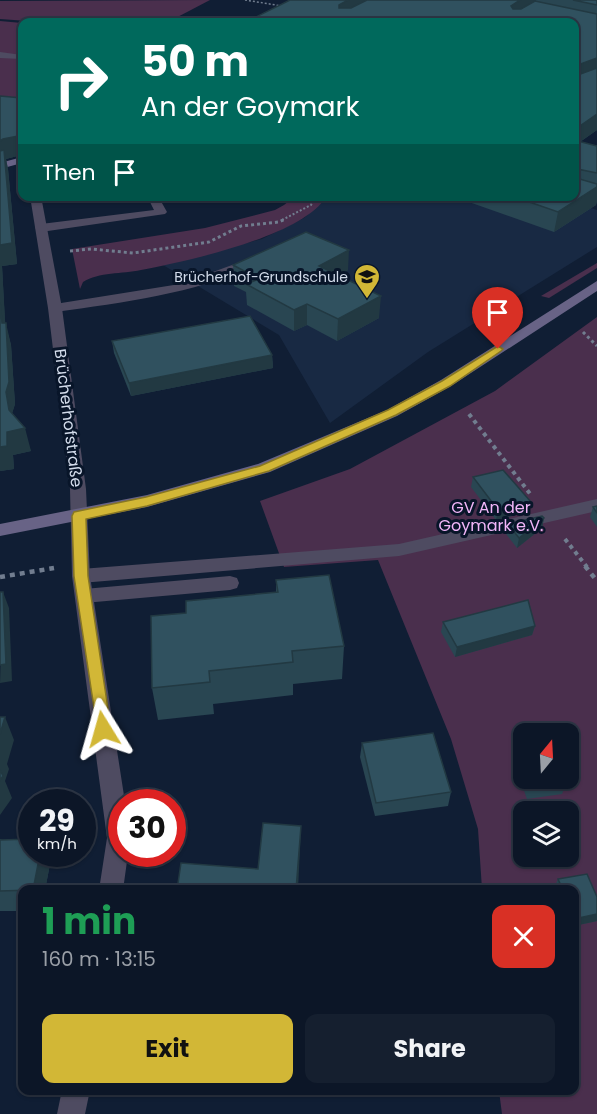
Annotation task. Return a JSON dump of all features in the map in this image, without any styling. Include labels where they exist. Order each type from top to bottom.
[{"type":"main road","points":[[0,166],[18,161]]},
{"type":"main road","points":[[0,530],[158,499],[264,468],[392,413],[446,383],[597,285]]},
{"type":"street","points":[[0,56],[18,57]]},
{"type":"street","name":"Brücherhofstraße","points":[[36,201],[55,308],[78,489],[83,586],[119,838],[112,885]]},
{"type":"street","points":[[41,228],[161,212],[155,201]]},
{"type":"street","points":[[55,308],[195,285],[228,275],[261,257]]},
{"type":"street","points":[[83,586],[399,550],[597,505]]},
{"type":"street","points":[[83,586],[230,583]]},
{"type":"street","points":[[72,1114],[75,1095]]},
{"type":"path","points":[[245,0],[289,8]]},
{"type":"path","points":[[45,254],[91,249],[133,253],[209,242],[241,226],[279,222],[311,205],[313,201]]},
{"type":"path","points":[[583,332],[597,346]]},
{"type":"path","points":[[0,577],[55,568]]},
{"type":"shaded area","name":"Brücherhof-Grundschule","points":[[322,201],[571,201],[597,210],[597,247],[428,352],[330,423],[279,335],[163,265],[262,239],[304,218]]},
{"type":"green space","points":[[210,0],[176,18],[18,18],[18,20],[0,19],[0,1]]},
{"type":"green space","points":[[0,21],[18,23],[18,105],[0,103]]},
{"type":"green space","points":[[289,201],[322,201],[313,211],[293,224],[269,235],[186,260],[141,270],[96,276],[83,282],[80,289],[72,249],[205,228],[275,210]]},
{"type":"green space","points":[[597,263],[597,268],[549,298],[541,296]]},
{"type":"green space","name":"GV An der Goymark e.V.","points":[[597,317],[597,1114],[502,1114],[500,1095],[579,1095],[579,885],[482,885],[478,829],[451,739],[378,560],[284,567],[260,501],[350,469],[495,391]]},
{"type":"building","points":[[290,0],[348,0],[339,5],[339,8],[351,8],[367,0],[520,0],[511,6],[513,9],[521,9],[535,1],[597,14],[597,58],[579,65],[579,18],[254,18]]},
{"type":"building","points":[[573,0],[597,0],[597,5]]},
{"type":"building","points":[[597,68],[597,114],[579,127],[579,75]]},
{"type":"building","points":[[0,96],[18,98],[18,136],[0,141]]},
{"type":"building","points":[[579,141],[597,146],[597,173],[579,169]]},
{"type":"building","points":[[4,150],[12,243],[0,245],[0,151]]},
{"type":"building","points":[[579,179],[597,184],[597,187],[579,199]]},
{"type":"building","points":[[526,201],[575,201],[558,212]]},
{"type":"building","points":[[306,232],[349,250],[319,266],[381,296],[338,319],[307,304],[294,310],[246,284],[259,279],[233,265]]},
{"type":"building","points":[[0,302],[2,323],[6,323],[9,382],[6,392],[9,410],[25,428],[7,432],[7,446],[0,447]]},
{"type":"building","points":[[250,316],[272,355],[129,383],[112,341]]},
{"type":"building","points":[[503,470],[531,502],[498,510],[473,477]]},
{"type":"building","points":[[542,516],[544,518],[519,538],[508,524]]},
{"type":"building","points":[[329,575],[344,646],[292,651],[293,662],[209,671],[210,682],[152,688],[151,616],[186,613],[186,601],[278,592],[276,580]]},
{"type":"building","points":[[0,592],[3,592],[6,664],[0,665]]},
{"type":"building","points":[[528,600],[535,626],[457,647],[443,622]]},
{"type":"building","points":[[0,717],[5,717],[0,734]]},
{"type":"building","points":[[433,733],[451,792],[376,803],[362,743]]},
{"type":"building","points":[[263,823],[301,826],[296,885],[178,885],[180,867],[186,867],[186,863],[258,869]]},
{"type":"building","points":[[18,839],[18,867],[37,867],[34,885],[18,885],[18,890],[0,891],[0,840]]},
{"type":"building","points":[[587,874],[597,897],[597,914],[579,918],[579,885],[561,885],[558,879]]},
{"type":"place","name":"Brücherhof-Grundschule","points":[[367,300]]},
{"type":"route","points":[[103,729],[81,576],[79,516],[168,496],[264,468],[392,413],[446,383],[498,349]]}]
